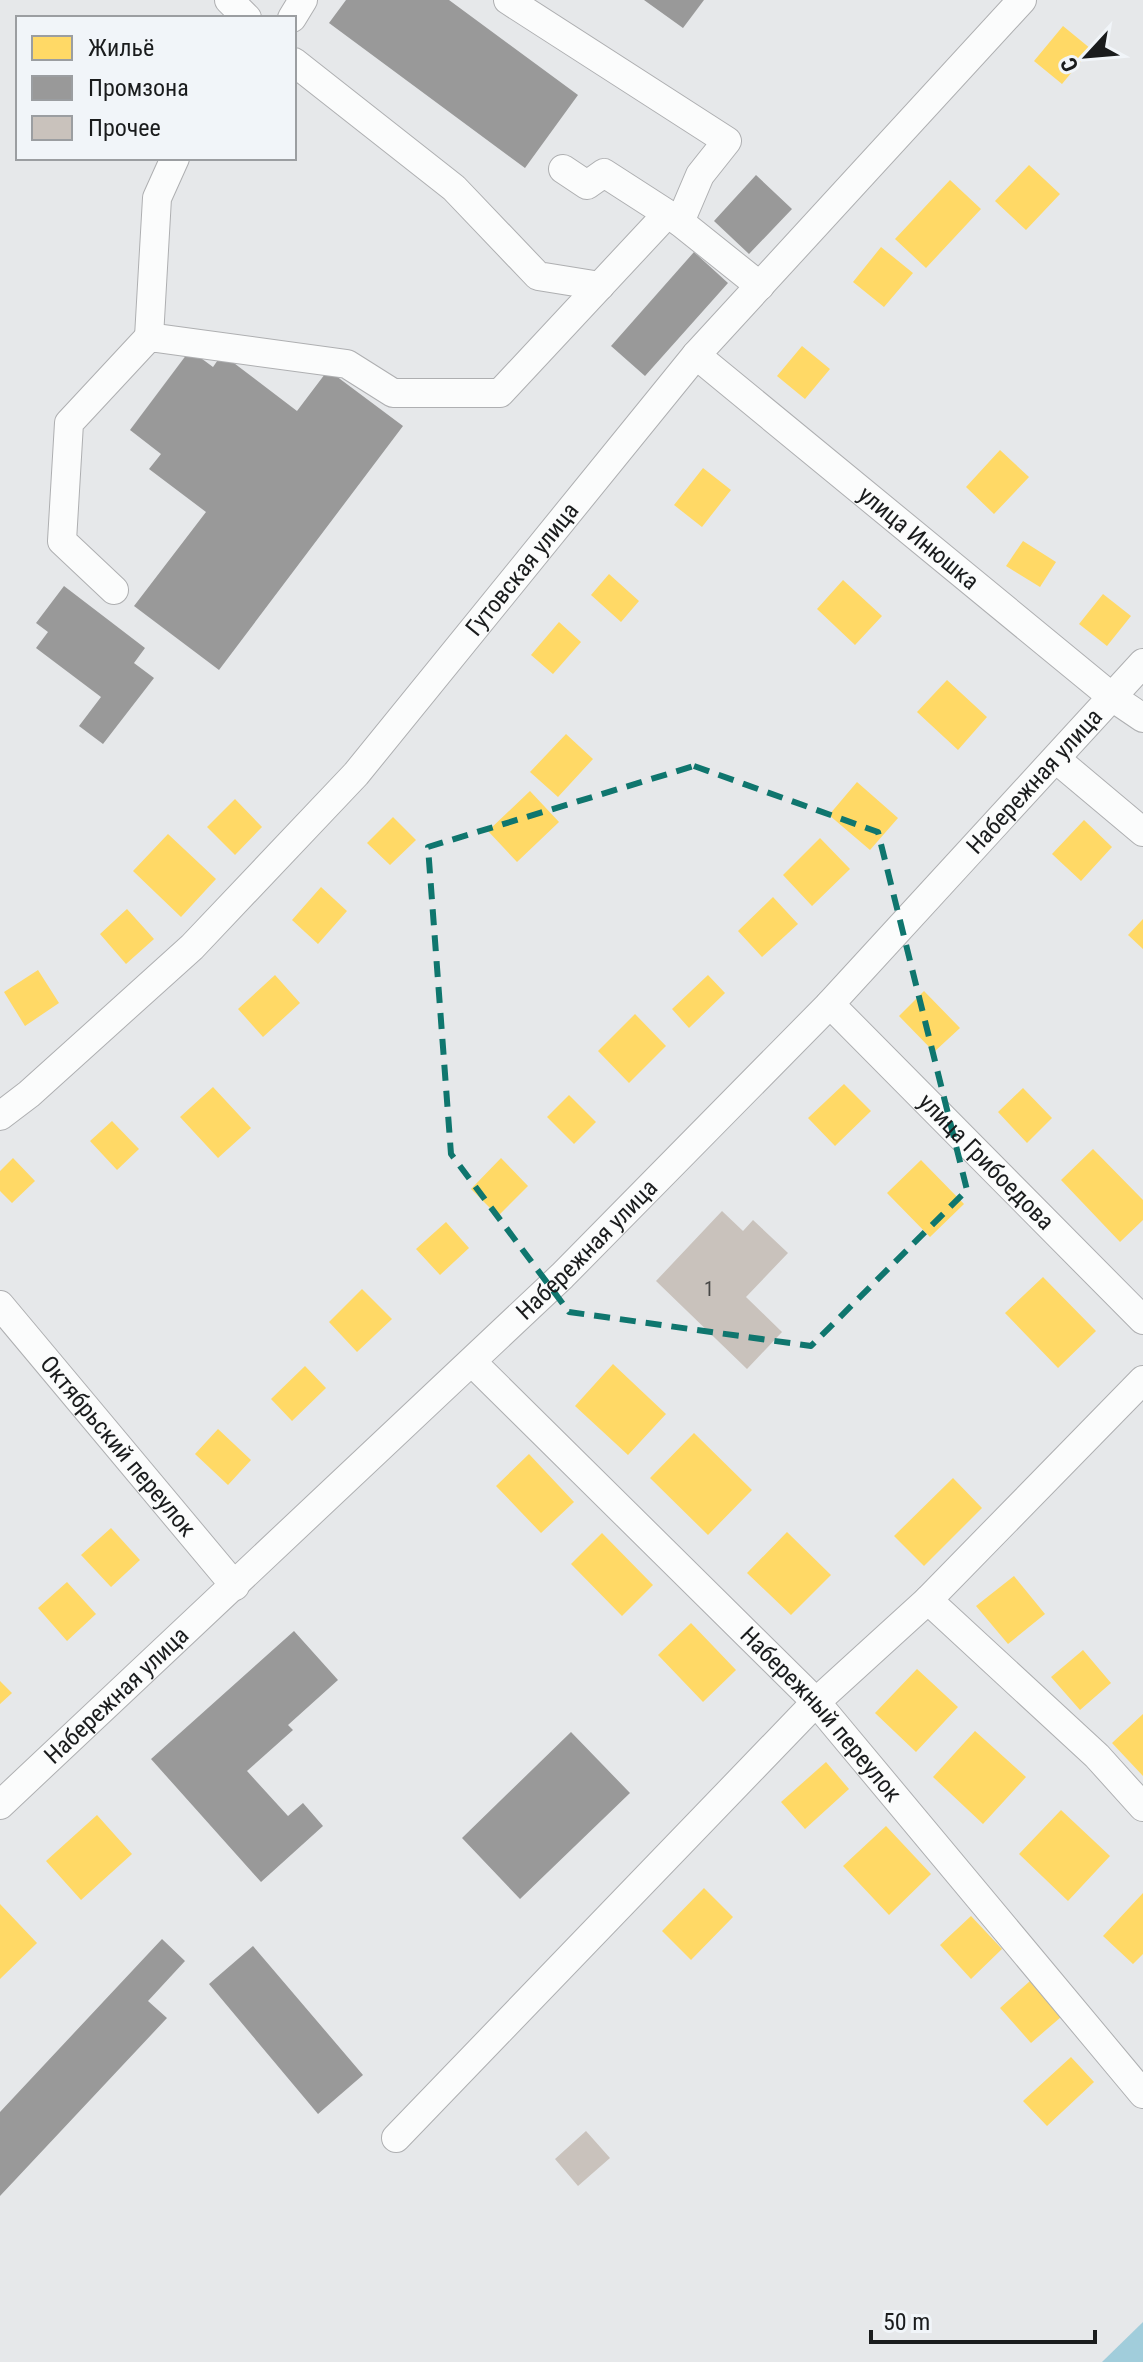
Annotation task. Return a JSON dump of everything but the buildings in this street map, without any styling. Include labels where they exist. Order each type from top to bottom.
[{"type":"street","points":[[229,0],[245,16]]},
{"type":"street","points":[[149,337],[347,364],[393,393],[500,393],[600,286],[674,218],[700,175],[727,141],[508,0]]},
{"type":"street","name":"Гутовская улица","points":[[0,1116],[29,1094],[192,947],[356,774],[696,355],[1022,0]]},
{"type":"street","points":[[296,64],[454,188],[538,276],[600,286]]},
{"type":"street","points":[[114,590],[62,541],[69,423],[149,337],[157,198],[174,160]]},
{"type":"street","points":[[563,169],[587,185],[604,173],[674,218],[760,286]]},
{"type":"street","name":"улица Инюшка","points":[[696,355],[1112,697],[1143,718]]},
{"type":"street","name":"Набережная улица","points":[[0,1805],[562,1276],[830,1004],[1143,663]]},
{"type":"street","points":[[1056,759],[1143,832]]},
{"type":"street","name":"улица Грибоедова","points":[[830,1004],[1143,1320]]},
{"type":"street","name":"Октябрьский переулок","points":[[0,1305],[235,1586]]},
{"type":"street","name":"Набережный переулок","points":[[472,1362],[816,1702],[1143,2094]]},
{"type":"street","points":[[396,2138],[816,1702],[928,1600],[1143,1380]]},
{"type":"street","points":[[928,1600],[1097,1756],[1143,1807]]},
{"type":"highlighted area","points":[[694,766],[878,832],[967,1190],[811,1346],[569,1312],[451,1154],[428,847]]},
{"type":"water","points":[[1143,2322],[1143,2362],[1102,2362]]}]
